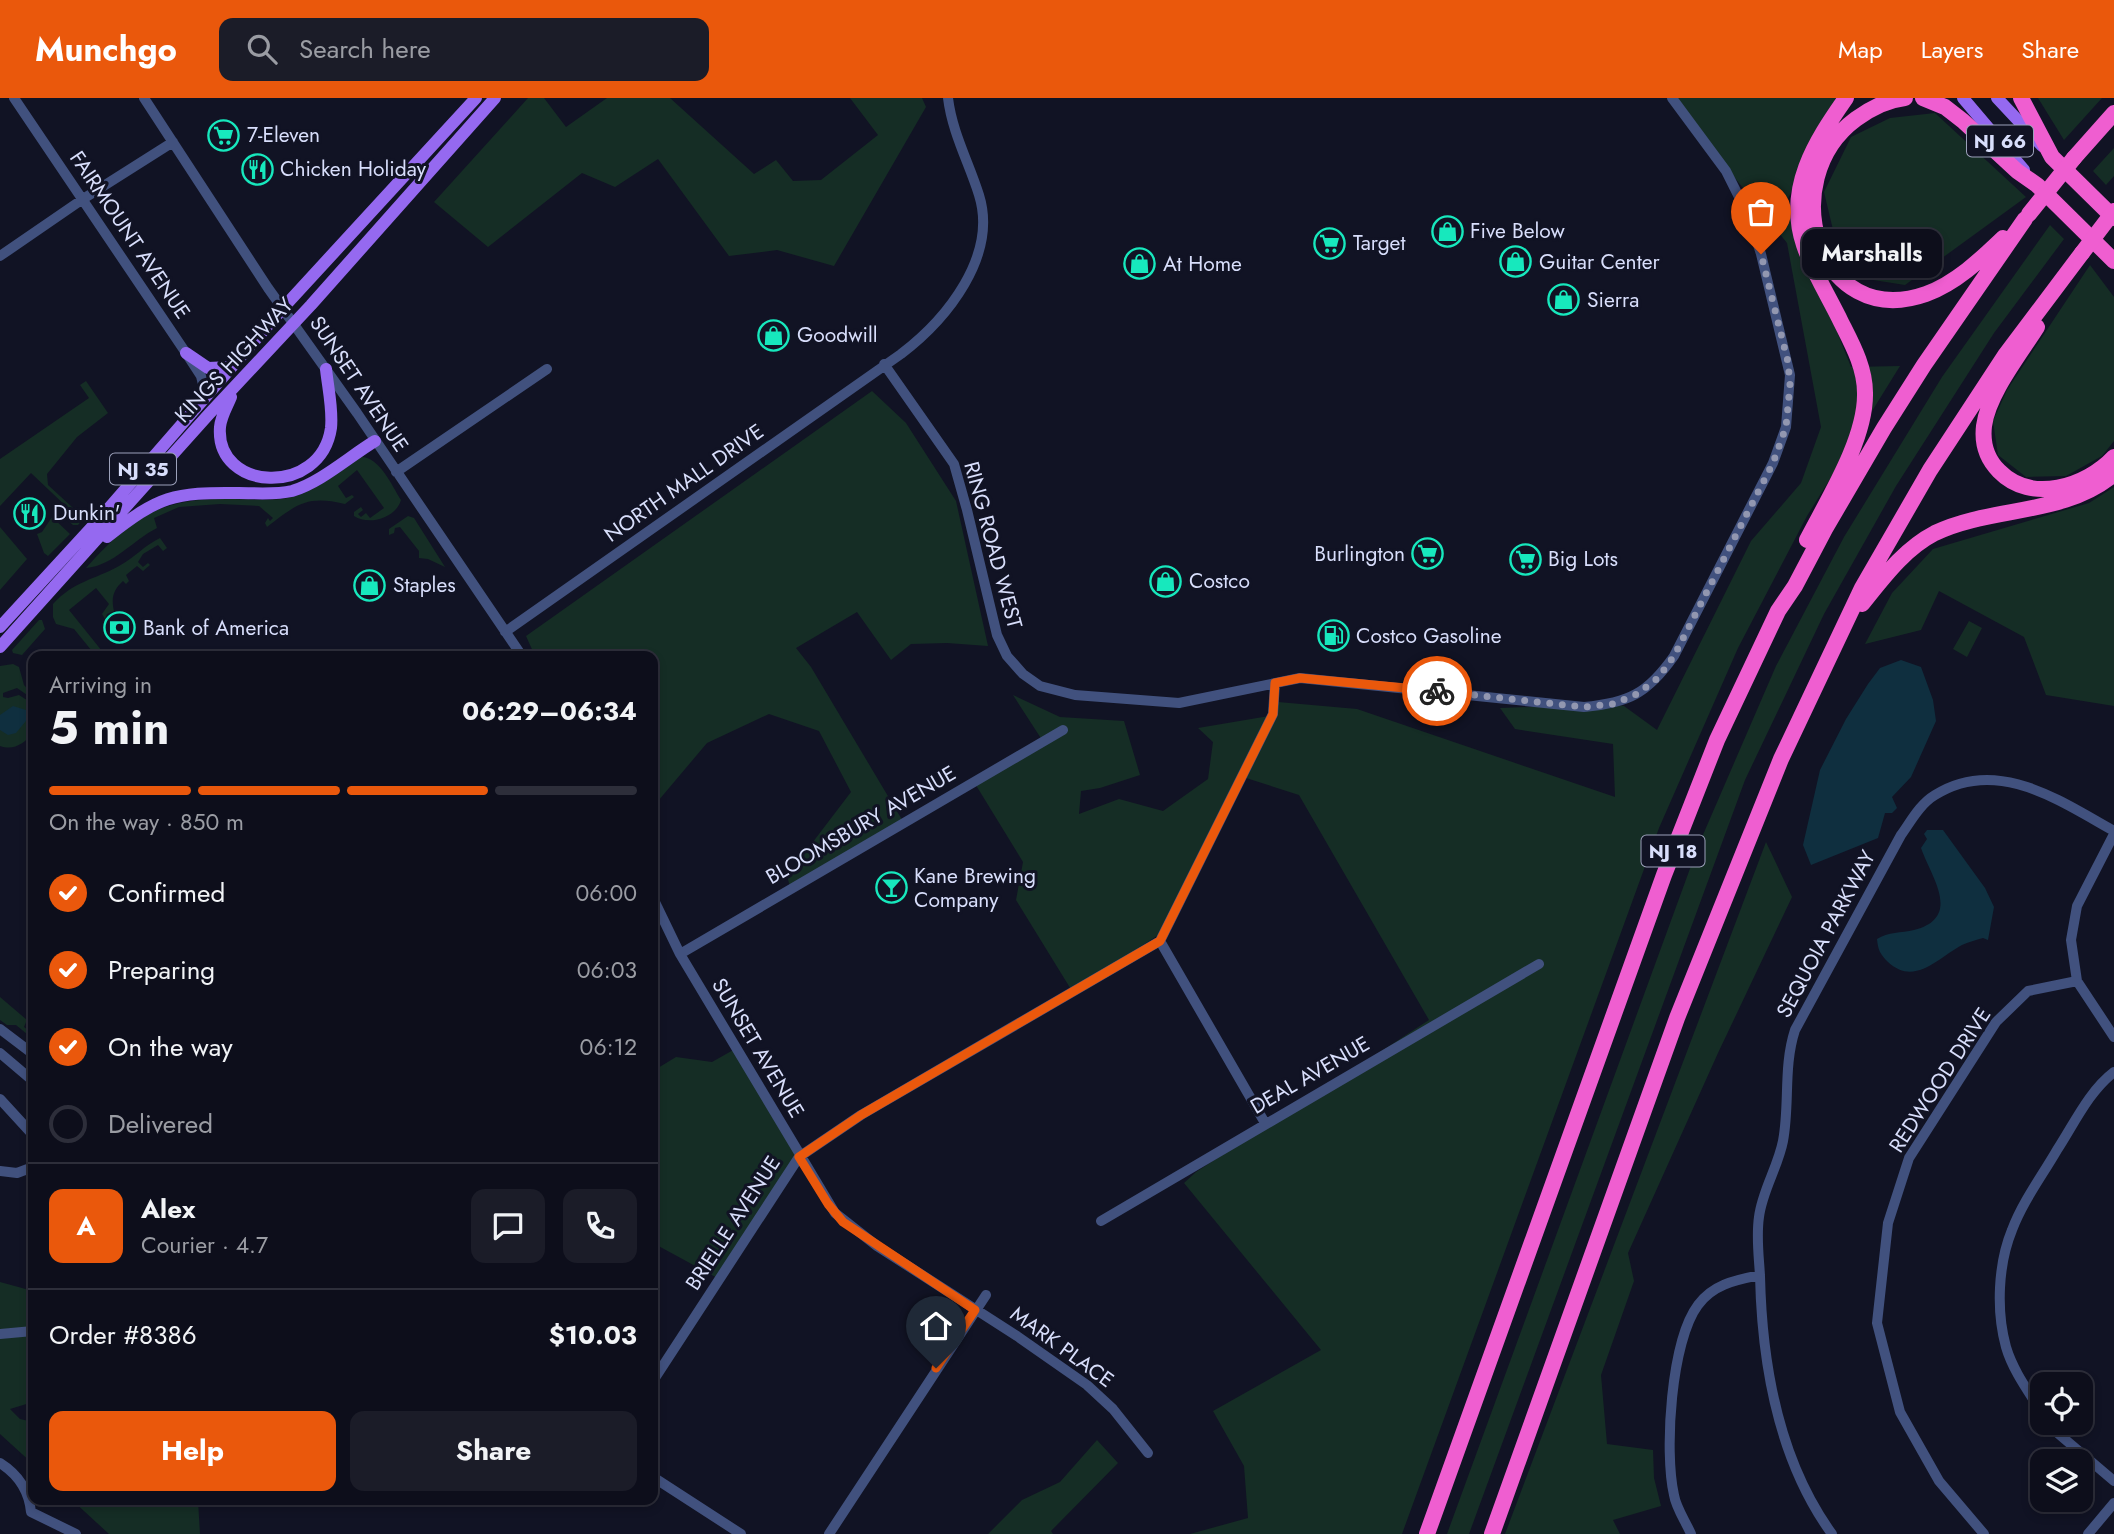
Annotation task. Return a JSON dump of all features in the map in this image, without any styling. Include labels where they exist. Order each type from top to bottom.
[{"type":"highway","points":[[1778,611],[1787,583],[1853,446],[1863,415],[1865,389],[1861,366],[1804,245],[1799,223],[1799,192],[1805,166],[1816,142],[1846,98]]},
{"type":"highway","points":[[1905,98],[1883,103],[1851,123],[1832,143],[1817,173],[1812,202],[1814,230],[1823,255],[1836,272],[1857,290],[1875,297],[1910,298],[1925,294],[1978,262],[2027,217]]},
{"type":"highway","points":[[1923,98],[1945,107],[2017,171],[2037,185]]},
{"type":"highway","points":[[2021,98],[2052,157]]},
{"type":"highway","points":[[2085,144],[2093,127],[2114,98]]},
{"type":"highway","name":"NJ 18","points":[[1427,1534],[1664,875],[1717,740],[1778,611],[1795,586],[1884,428],[1924,365],[2027,217],[2085,144],[2114,113]]},
{"type":"highway","name":"NJ 66","points":[[2052,157],[2114,218]]},
{"type":"highway","name":"NJ 66","points":[[2037,185],[2114,261]]},
{"type":"highway","name":"NJ 18","points":[[1492,1534],[1677,1018],[1781,759],[1862,588],[1930,470],[2006,354],[2114,211]]},
{"type":"highway","points":[[2101,250],[2114,271]]},
{"type":"highway","points":[[2078,259],[1992,400],[1984,424],[1984,444],[1992,463],[2005,477],[2033,489],[2051,489],[2071,484],[2100,469],[2114,457]]},
{"type":"highway","points":[[1845,625],[1897,562],[1934,534],[1954,526],[2078,496],[2114,474]]},
{"type":"main road","name":"KINGS HIGHWAY","points":[[0,627],[102,516],[283,308],[476,98]]},
{"type":"main road","name":"KINGS HIGHWAY","points":[[0,648],[495,98]]},
{"type":"main road","name":"NJ 66","points":[[1963,98],[2037,185]]},
{"type":"main road","name":"NJ 66","points":[[1997,98],[2052,157]]},
{"type":"main road","points":[[186,353],[208,368],[231,367]]},
{"type":"main road","points":[[234,389],[220,427],[226,453],[237,466],[252,475],[271,479],[285,478],[298,474],[311,465],[327,442],[331,415],[326,369]]},
{"type":"main road","points":[[87,552],[143,510],[173,496],[203,492],[289,492],[308,485],[375,441]]},
{"type":"street","name":"FAIRMOUNT AVENUE","points":[[14,98],[201,376],[206,397]]},
{"type":"street","name":"SUNSET AVENUE","points":[[144,98],[229,230],[518,651]]},
{"type":"street","name":"NORTH MALL DRIVE","points":[[505,632],[922,338],[943,317],[968,277],[982,236],[982,208],[951,116],[948,98]]},
{"type":"street","name":"RING ROAD WEST","points":[[884,364],[954,464],[997,635],[1007,656],[1023,674],[1040,686],[1057,692],[1180,703],[1300,678],[1584,707],[1613,704],[1637,694],[1658,678],[1674,656],[1773,463],[1786,427],[1790,374],[1764,265],[1749,218],[1726,171],[1672,98]]},
{"type":"street","points":[[0,256],[173,142]]},
{"type":"street","points":[[396,472],[547,369]]},
{"type":"street","points":[[1265,1123],[1160,941],[1273,714],[1275,683]]},
{"type":"street","name":"BLOOMSBURY AVENUE","points":[[680,954],[1063,730]]},
{"type":"street","name":"SEQUOIA PARKWAY","points":[[1832,1534],[1805,1488],[1774,1399],[1765,1349],[1759,1275],[1759,1214],[1783,1144],[1787,1061],[1792,1037],[1901,835],[1918,811],[1934,795],[1975,780],[1996,779],[2021,783],[2040,790],[2114,833]]},
{"type":"street","points":[[2114,833],[2077,906],[2071,940],[2077,981],[2114,1037]]},
{"type":"street","name":"SUNSET AVENUE","points":[[658,908],[680,954],[828,1204],[843,1222],[975,1310]]},
{"type":"street","name":"BRIELLE AVENUE","points":[[658,1373],[799,1157],[861,1115],[1160,941]]},
{"type":"street","name":"DEAL AVENUE","points":[[1101,1221],[1539,964]]},
{"type":"street","name":"REDWOOD DRIVE","points":[[1984,1534],[1939,1481],[1900,1412],[1877,1323],[1888,1223],[1909,1158],[1996,1022],[2028,991],[2077,981]]},
{"type":"street","points":[[0,1029],[28,1050]]},
{"type":"street","points":[[0,1053],[28,1076]]},
{"type":"street","points":[[2030,1394],[2015,1370],[2006,1346],[2000,1307],[2004,1262],[2011,1231],[2022,1208],[2092,1094],[2114,1072]]},
{"type":"street","points":[[0,1099],[28,1130]]},
{"type":"street","points":[[0,1171],[17,1173],[28,1169]]},
{"type":"street","points":[[1691,1534],[1674,1496],[1671,1460],[1670,1432],[1679,1346],[1688,1321],[1699,1303],[1713,1290],[1726,1282],[1759,1275]]},
{"type":"street","points":[[829,1534],[986,1295]]},
{"type":"street","name":"MARK PLACE","points":[[975,1310],[1087,1385],[1113,1409],[1148,1453]]},
{"type":"street","points":[[0,1334],[28,1331]]},
{"type":"street","points":[[2060,1435],[2114,1480]]},
{"type":"street","points":[[0,1463],[13,1473],[28,1493]]},
{"type":"street","points":[[658,1479],[741,1534]]},
{"type":"street","points":[[2088,1534],[2114,1503]]},
{"type":"street","points":[[31,1505],[31,1512],[76,1534]]},
{"type":"green space","points":[[528,98],[544,98],[566,127],[607,98],[670,98],[754,174],[776,160],[793,181],[821,180],[878,135],[850,98],[922,98],[926,107],[834,266],[777,250],[729,256],[658,159],[615,187],[582,173],[488,247],[434,202]]},
{"type":"green space","points":[[1671,98],[1836,98],[1786,203],[1851,367],[1900,366],[1807,516],[1738,648],[1659,828],[1402,1534],[1190,1534],[1248,1518],[1244,1466],[1213,1411],[1321,1350],[1184,1183],[1196,1172],[1429,1020],[1299,795],[1243,777],[1163,932],[1072,991],[1016,900],[1023,862],[974,782],[1044,743],[1013,695],[1060,717],[1124,721],[1140,775],[1081,791],[1079,814],[1119,799],[1163,811],[1208,779],[1213,742],[1198,728],[1269,716],[1278,702],[1357,709],[1615,797],[1613,744],[1515,729],[1500,708],[1613,704],[1624,706],[1657,730],[1751,541],[1801,483],[1821,427],[1787,243]]},
{"type":"green space","points":[[2038,98],[2102,98],[2064,140]]},
{"type":"green space","points":[[1935,113],[2026,197],[1905,285],[1867,279],[1839,255],[1824,192],[1851,137],[1890,118]]},
{"type":"green space","points":[[2114,148],[2114,176],[2106,185],[2093,171]]},
{"type":"green space","points":[[2050,225],[2064,239],[1994,333],[1896,486],[1824,614],[1745,780],[1469,1534],[1447,1534],[1699,844],[1776,666],[1844,537],[1942,377]]},
{"type":"green space","points":[[2090,265],[2114,297],[2114,441],[2102,456],[2066,476],[2026,477],[1998,455],[1993,421],[2007,390]]},
{"type":"green space","points":[[86,381],[108,413],[77,437],[47,474],[48,485],[84,518],[78,525],[73,525],[65,518],[69,509],[31,473],[0,506],[0,459],[89,398],[80,385]]},
{"type":"green space","points":[[872,391],[906,423],[956,501],[988,646],[911,644],[891,660],[857,612],[796,648],[811,667],[904,823],[791,890],[787,876],[851,792],[819,731],[769,714],[707,743],[658,801],[658,651],[533,651],[526,636]]},
{"type":"green space","points":[[361,457],[368,458],[380,467],[401,500],[394,512],[381,519],[367,520],[354,516],[354,512],[361,507],[363,510],[358,514],[361,517],[366,513],[370,518],[384,508],[357,470],[338,486],[346,498],[352,495],[354,497],[345,504],[332,501],[303,503],[267,527],[265,523],[268,518],[270,521],[273,518],[259,506],[220,504],[179,507],[154,518],[157,528],[114,558],[86,568],[117,536],[148,514],[165,507],[204,500],[268,500],[292,497],[311,490]]},
{"type":"green space","points":[[2114,487],[2114,706],[2046,695],[2024,637],[1939,591],[1921,630],[1865,644],[1892,593],[1933,549],[2089,503]]},
{"type":"green space","points":[[408,516],[414,518],[445,567],[419,558],[419,551],[400,527],[395,528],[394,533],[389,535],[389,529]]},
{"type":"green space","points":[[52,517],[70,534],[48,556],[44,553],[37,534],[42,532]]},
{"type":"green space","points":[[0,527],[27,559],[0,590]]},
{"type":"green space","points":[[160,538],[167,548],[163,551],[158,545],[143,554],[138,562],[143,567],[148,563],[150,565],[143,571],[137,566],[126,575],[129,581],[126,584],[123,581],[115,591],[114,611],[107,614],[105,619],[102,614],[109,604],[96,588],[69,610],[102,651],[92,651],[74,629],[56,624],[53,604],[61,596],[119,566]]},
{"type":"green space","points":[[39,620],[42,620],[45,629],[22,655],[13,653],[12,650]]},
{"type":"green space","points":[[1969,621],[1982,628],[1967,657],[1953,649]]},
{"type":"green space","points":[[13,664],[19,667],[28,689],[28,696],[17,688],[3,693],[3,697],[19,695],[28,701],[28,738],[10,748],[0,746],[0,666]]},
{"type":"green space","points":[[1766,842],[1792,897],[1628,1253],[1634,1281],[1601,1375],[1607,1444],[1653,1450],[1654,1478],[1661,1506],[1613,1520],[1620,1534],[1505,1534]]},
{"type":"green space","points":[[0,997],[27,1020],[24,1027],[28,1030],[28,1035],[16,1025],[7,1025],[0,1020]]},
{"type":"green space","points":[[735,1049],[797,1153],[721,1280],[658,1246],[658,1068],[676,1057],[712,1062]]},
{"type":"green space","points":[[0,1282],[28,1290],[28,1404],[10,1409],[20,1419],[28,1421],[28,1459],[0,1434]]},
{"type":"green space","points":[[1097,1440],[1118,1463],[1051,1531],[1053,1534],[988,1534],[1022,1500],[1060,1482]]},
{"type":"green space","points":[[77,1505],[198,1505],[200,1534],[109,1534]]},
{"type":"water","points":[[1901,660],[1921,667],[1933,700],[1936,721],[1911,777],[1892,797],[1897,808],[1892,813],[1885,813],[1878,838],[1811,865],[1803,845],[1820,770],[1846,719],[1868,684],[1880,668]]},
{"type":"water","points":[[13,706],[26,710],[28,718],[16,733],[8,735],[0,730],[0,715]]},
{"type":"water","points":[[1927,830],[1943,830],[1985,888],[1994,907],[1988,940],[1983,938],[1967,943],[1926,967],[1908,972],[1898,969],[1885,959],[1877,939],[1914,930],[1929,924],[1937,916],[1940,895],[1921,848],[1927,839],[1924,834]]},
{"type":"way so far","points":[[1437,691],[1584,707],[1613,704],[1637,694],[1658,678],[1674,656],[1773,463],[1786,427],[1790,374],[1761,254]]},
{"type":"place","name":"7-Eleven","points":[[224,135]]},
{"type":"place","name":"Chicken Holiday","points":[[257,169]]},
{"type":"place","name":"Five Below","points":[[1447,231]]},
{"type":"place","name":"Target","points":[[1330,243]]},
{"type":"place","name":"Marshalls","points":[[1761,254]]},
{"type":"place","name":"Guitar Center","points":[[1516,262]]},
{"type":"place","name":"At Home","points":[[1140,264]]},
{"type":"place","name":"Sierra","points":[[1564,300]]},
{"type":"place","name":"Goodwill","points":[[774,335]]},
{"type":"place","name":"Dunkin'","points":[[30,513]]},
{"type":"place","name":"Burlington","points":[[1428,554]]},
{"type":"place","name":"Big Lots","points":[[1525,559]]},
{"type":"place","name":"Costco","points":[[1166,581]]},
{"type":"place","name":"Staples","points":[[370,585]]},
{"type":"place","name":"Bank of America","points":[[120,628]]},
{"type":"place","name":"Costco Gasoline","points":[[1333,636]]},
{"type":"place","name":"Kane Brewing Company","points":[[891,888]]},
{"type":"route","points":[[936,1368],[975,1310],[843,1222],[828,1204],[799,1157],[861,1115],[1160,941],[1273,714],[1275,683],[1300,678],[1437,691]]}]
